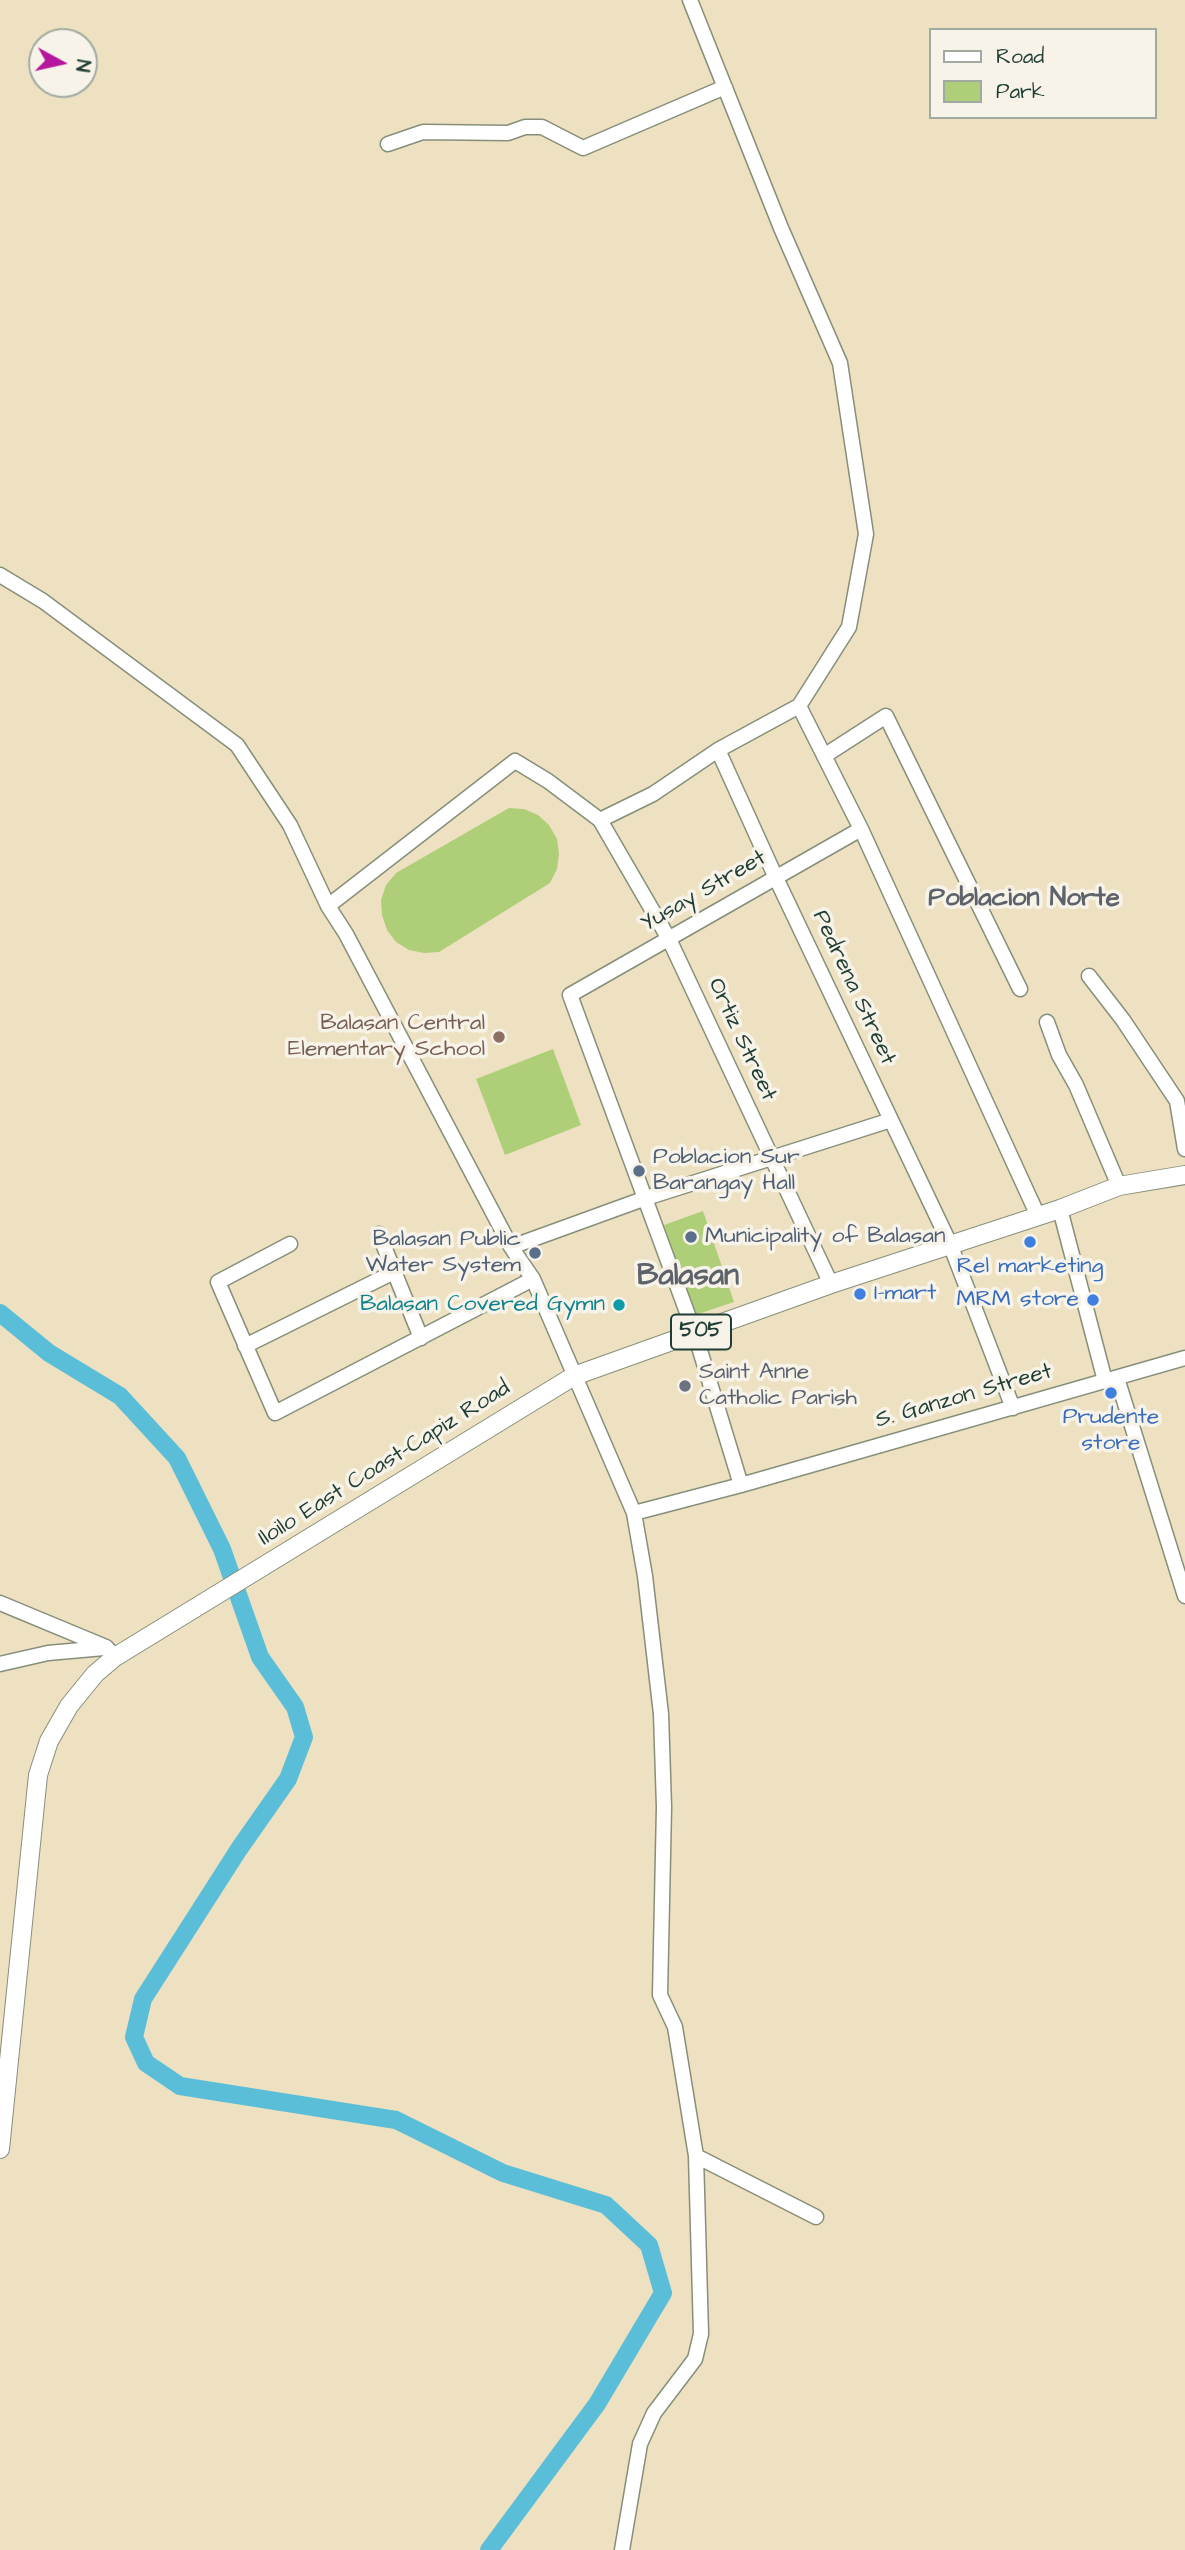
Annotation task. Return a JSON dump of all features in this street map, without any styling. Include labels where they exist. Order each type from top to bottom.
[{"type":"main road","name":"Iloilo East Coast-Capiz Road","points":[[0,2150],[38,1775],[49,1741],[69,1706],[110,1652],[255,1572],[574,1376],[831,1284],[1060,1209],[1119,1186],[1185,1175]]},
{"type":"street","points":[[328,906],[515,761],[548,781],[600,820],[653,793],[718,750],[799,706],[849,627],[866,534],[840,363],[781,228],[690,0]]},
{"type":"street","points":[[388,144],[423,132],[508,133],[525,127],[542,127],[583,148],[725,87]]},
{"type":"street","points":[[0,575],[43,601],[237,745],[290,825],[328,906],[346,934],[510,1247],[533,1279],[634,1513],[645,1576],[661,1714],[664,1807],[660,1995],[675,2027],[696,2156],[701,2334],[695,2359],[654,2413],[640,2444],[622,2550]]},
{"type":"street","points":[[799,706],[861,829],[1038,1216]]},
{"type":"street","points":[[824,757],[887,716],[1020,989]]},
{"type":"street","name":"Pedrena Street","points":[[718,750],[950,1244],[1013,1408]]},
{"type":"street","name":"Ortiz Street","points":[[600,820],[669,939],[831,1284]]},
{"type":"street","name":"Yusay Street","points":[[646,1198],[570,995],[861,829]]},
{"type":"street","points":[[1089,976],[1123,1020],[1177,1101],[1185,1149]]},
{"type":"street","points":[[1047,1022],[1059,1055],[1076,1085],[1119,1186]]},
{"type":"street","points":[[510,1247],[646,1198],[891,1120]]},
{"type":"street","points":[[646,1198],[695,1334],[741,1485]]},
{"type":"street","points":[[1060,1209],[1111,1379],[1185,1596]]},
{"type":"street","points":[[379,1234],[421,1338]]},
{"type":"street","points":[[290,1244],[218,1282],[275,1413],[533,1279]]},
{"type":"street","points":[[245,1346],[394,1272]]},
{"type":"street","name":"S. Ganzon Street","points":[[634,1513],[1185,1359]]},
{"type":"street","points":[[0,1602],[110,1652]]},
{"type":"street","points":[[0,1664],[48,1653],[110,1652]]},
{"type":"street","points":[[696,2156],[816,2217]]},
{"type":"green space","points":[[509,808],[524,809],[538,815],[549,825],[557,839],[557,869],[550,883],[439,952],[409,950],[396,942],[387,930],[381,900],[386,885],[396,873]]},
{"type":"green space","points":[[553,1049],[581,1125],[505,1155],[476,1079]]},
{"type":"green space","points":[[703,1211],[734,1302],[695,1315],[664,1225]]},
{"type":"waterway","points":[[0,1313],[49,1353],[120,1396],[177,1458],[222,1549],[260,1657],[295,1707],[304,1737],[288,1779],[239,1849],[143,1999],[134,2037],[146,2063],[180,2086],[396,2120],[503,2173],[606,2205],[649,2245],[663,2293],[597,2404],[489,2550]]},
{"type":"place","name":"Balasan Central Elementary School","points":[[499,1037]]},
{"type":"place","name":"Poblacion Sur Barangay Hall","points":[[639,1171]]},
{"type":"place","name":"Municipality of Balasan","points":[[691,1237]]},
{"type":"place","name":"Rel marketing","points":[[1030,1242]]},
{"type":"place","name":"Balasan Public Water System","points":[[535,1253]]},
{"type":"place","name":"I-mart","points":[[860,1294]]},
{"type":"place","name":"MRM store","points":[[1093,1300]]},
{"type":"place","name":"Balasan Covered Gymn","points":[[619,1305]]},
{"type":"place","name":"Saint Anne Catholic Parish","points":[[685,1386]]},
{"type":"place","name":"Prudente store","points":[[1111,1393]]},
{"type":"district","name":"Poblacion Norte","points":[[1024,900]]},
{"type":"district","name":"Balasan","points":[[688,1278]]}]
